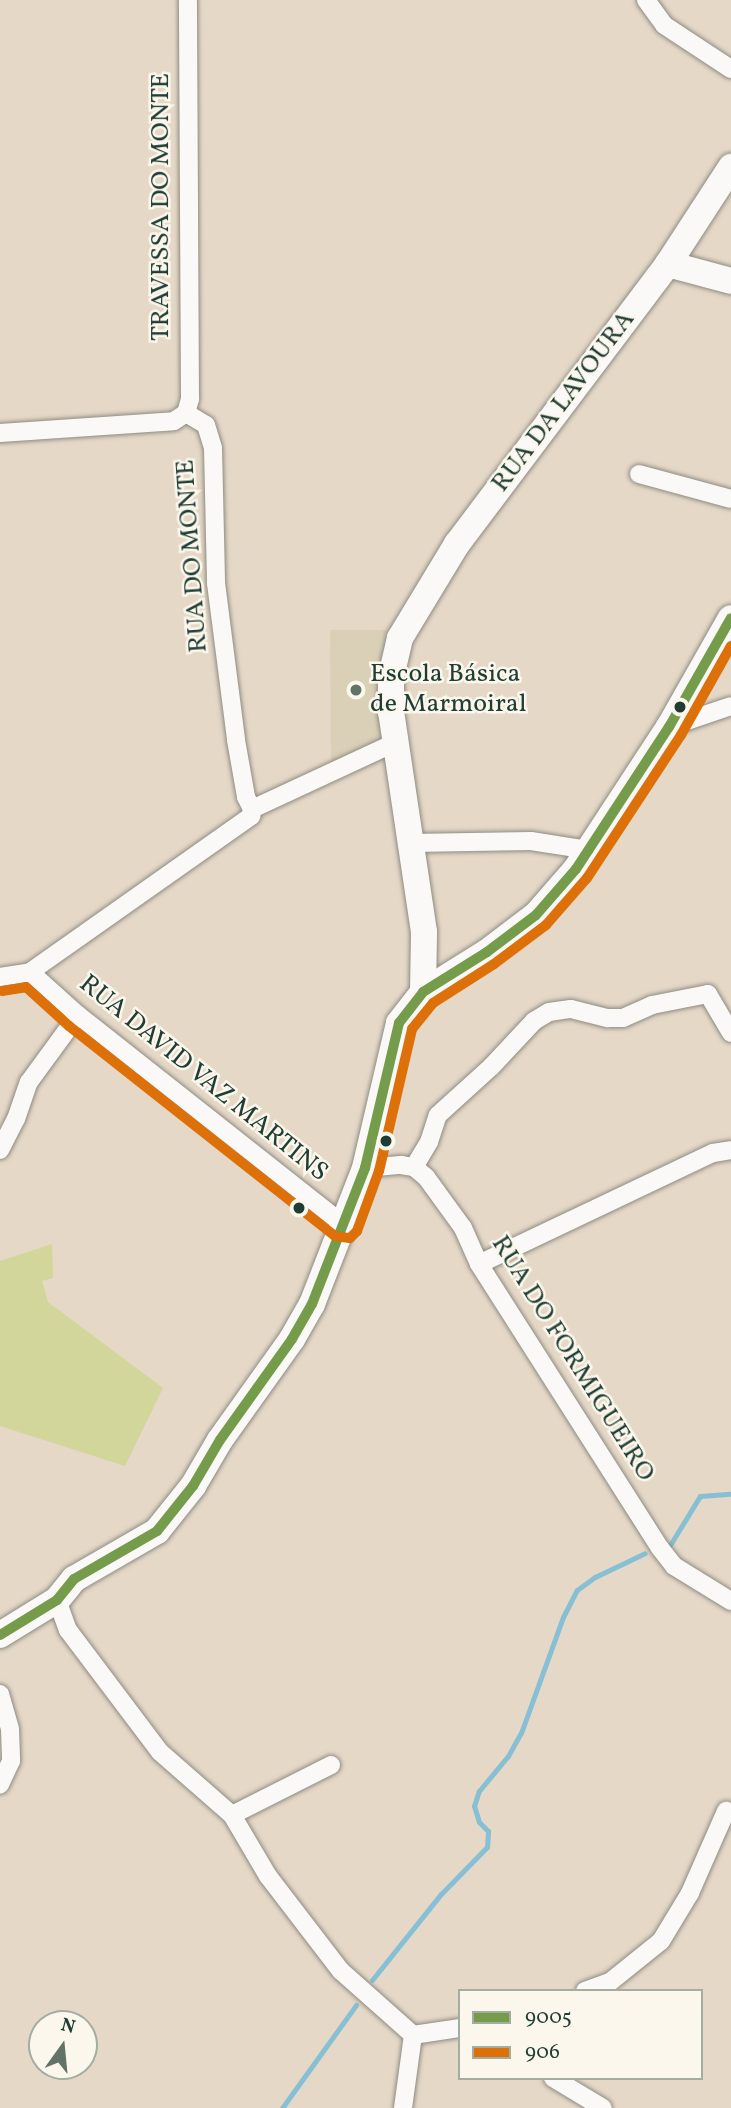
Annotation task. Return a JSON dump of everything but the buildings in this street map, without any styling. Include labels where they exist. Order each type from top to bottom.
[{"type":"street","name":"TRAVESSA DO MONTE","points":[[186,414],[190,399],[188,0]]},
{"type":"street","points":[[646,0],[664,25],[731,69]]},
{"type":"street","name":"RUA DA LAVOURA","points":[[423,992],[424,932],[394,743],[391,677],[400,638],[457,544],[668,264],[731,167]]},
{"type":"street","points":[[668,264],[731,281]]},
{"type":"street","name":"RUA DO MONTE","points":[[0,433],[174,421],[186,414],[206,425],[213,447],[216,583],[239,761],[246,797],[252,809]]},
{"type":"street","points":[[639,474],[731,499]]},
{"type":"street","points":[[0,1635],[57,1600],[74,1579],[158,1531],[193,1486],[256,1388],[292,1339],[312,1304],[365,1168],[399,1023],[423,992],[487,952],[536,915],[589,850],[669,727],[731,618]]},
{"type":"street","points":[[669,727],[731,706]]},
{"type":"street","points":[[0,977],[30,972],[251,816],[252,809],[394,743]]},
{"type":"street","points":[[411,843],[531,841],[589,850]]},
{"type":"street","name":"RUA DAVID VAZ MARTINS","points":[[30,972],[78,1015],[344,1226]]},
{"type":"street","points":[[365,1168],[414,1167],[429,1142],[438,1115],[491,1067],[534,1021],[549,1012],[571,1009],[608,1018],[623,1018],[652,1005],[708,995],[731,1033]]},
{"type":"street","points":[[0,1150],[16,1119],[29,1082],[78,1015]]},
{"type":"street","points":[[479,1264],[713,1153],[731,1150]]},
{"type":"street","name":"RUA DO FORMIGUEIRO","points":[[414,1167],[426,1177],[463,1228],[479,1264],[660,1548],[674,1566],[731,1601]]},
{"type":"street","points":[[57,1600],[68,1630],[160,1752],[232,1815],[268,1876],[341,1971],[413,2035]]},
{"type":"street","points":[[0,1694],[10,1729],[11,1760],[0,1785]]},
{"type":"street","points":[[232,1815],[331,1765]]},
{"type":"street","points":[[591,1989],[610,1982],[661,1941],[690,1893],[726,1811]]},
{"type":"street","points":[[413,2035],[458,2028]]},
{"type":"street","points":[[403,2108],[413,2035]]},
{"type":"street","points":[[556,2080],[603,2108]]},
{"type":"shaded area","name":"Escola Básica de Marmoiral","points":[[330,630],[388,630],[380,678],[386,743],[331,764]]},
{"type":"green space","points":[[52,1244],[53,1278],[42,1281],[48,1302],[163,1388],[125,1466],[0,1426],[0,1261]]},
{"type":"waterway","points":[[670,1545],[700,1496],[731,1494]]},
{"type":"waterway","points":[[372,1980],[441,1894],[487,1847],[488,1831],[479,1822],[474,1806],[479,1791],[508,1756],[521,1733],[563,1617],[577,1590],[595,1577],[645,1553]]},
{"type":"waterway","points":[[282,2108],[356,2005]]},
{"type":"transit line","name":"9005","points":[[0,1635],[57,1600],[74,1579],[157,1531],[193,1486],[220,1440],[292,1339],[312,1304],[365,1168],[399,1023],[423,992],[487,952],[536,915],[576,869],[669,727],[731,618]]},
{"type":"transit line","name":"906","points":[[2,991],[26,987],[69,1026],[335,1236],[350,1238],[357,1231],[379,1171],[412,1029],[433,1003],[494,964],[546,925],[587,878],[681,735],[731,646]]},
{"type":"place","name":"Escola Básica de Marmoiral","points":[[356,690]]}]
